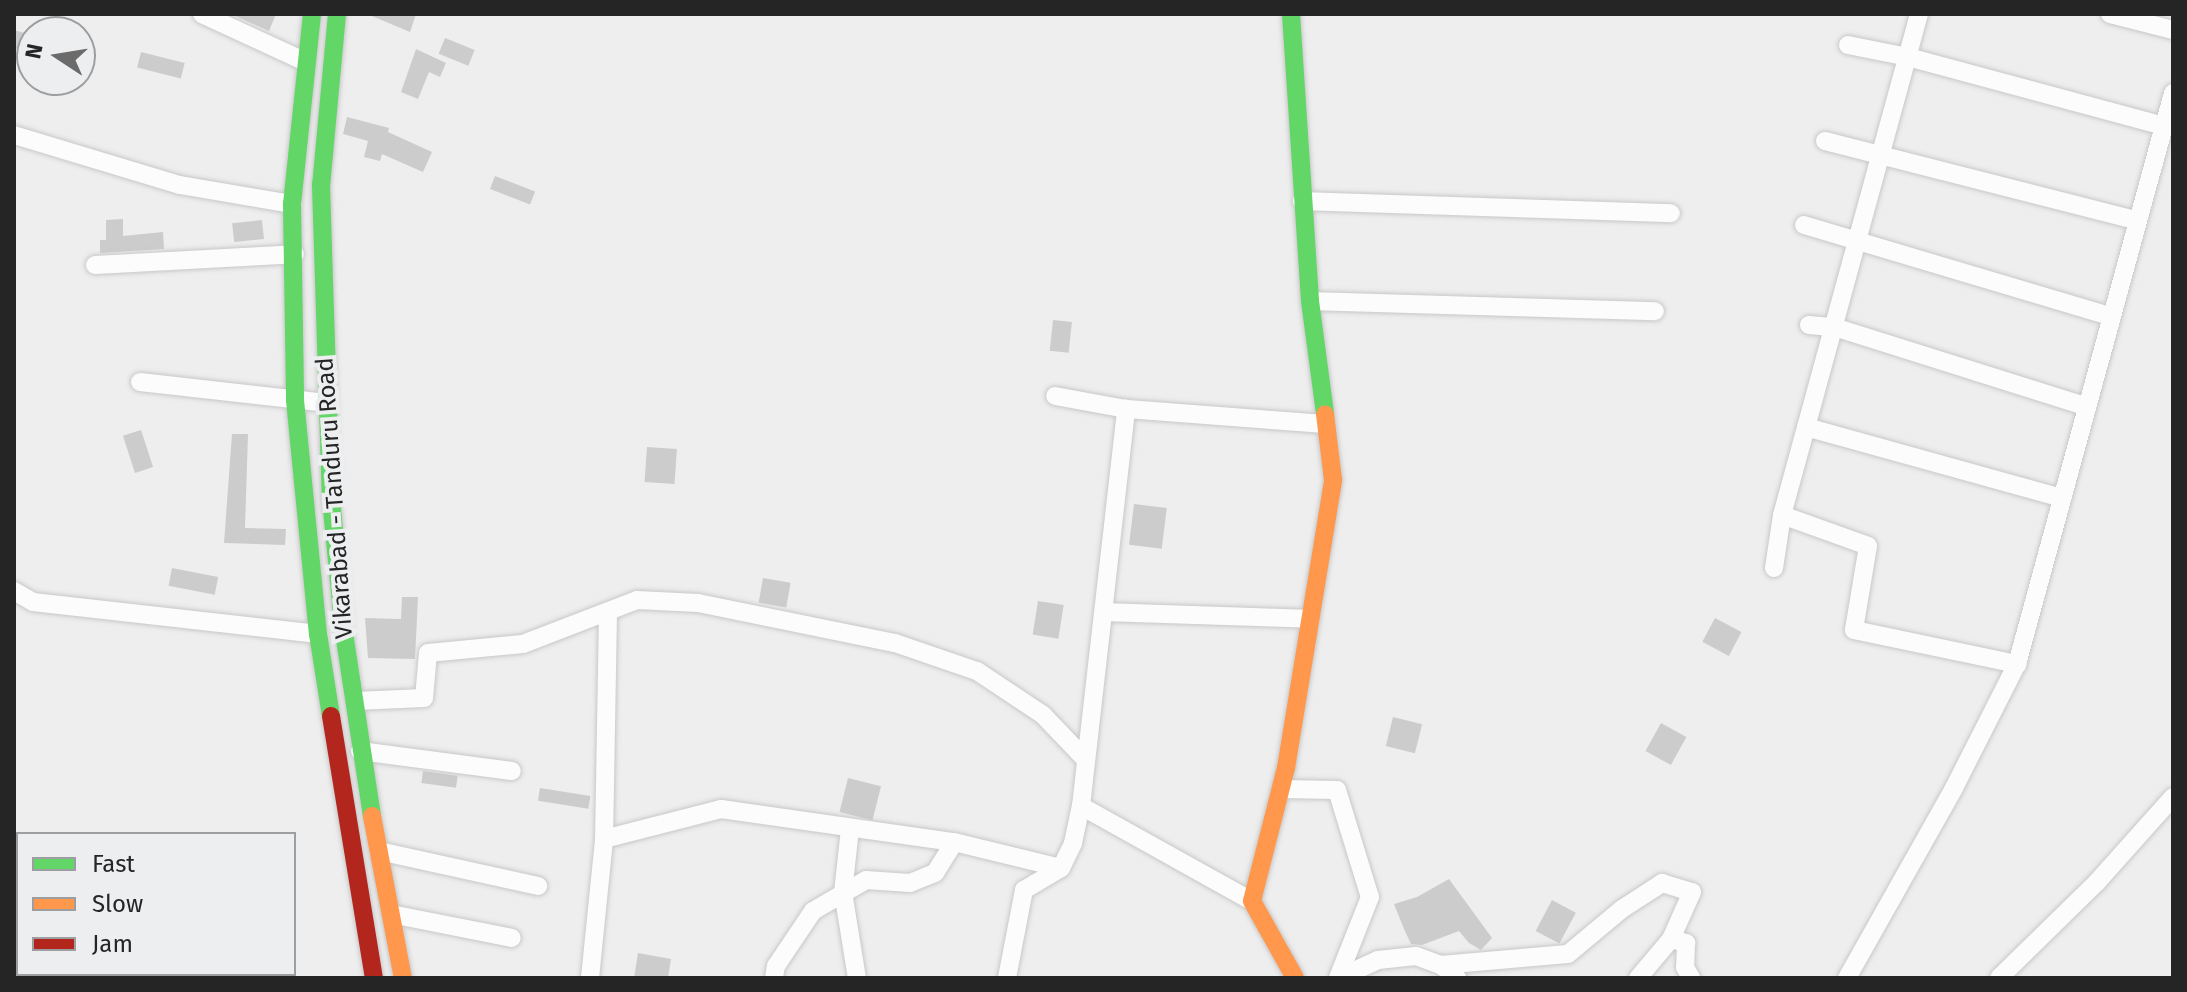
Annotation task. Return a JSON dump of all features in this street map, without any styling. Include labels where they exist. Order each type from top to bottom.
[{"type":"main road","name":"Vikarabad - Tanduru Road","points":[[312,14],[292,204],[295,400],[318,634],[374,978]]},
{"type":"main road","name":"Vikarabad - Tanduru Road","points":[[337,14],[321,185],[326,403],[344,633],[360,751],[403,978]]},
{"type":"main road","points":[[1291,14],[1310,301],[1333,480],[1281,789],[1252,901],[1295,978]]},
{"type":"main road","points":[[371,957],[398,949]]},
{"type":"street","points":[[202,14],[306,62]]},
{"type":"street","points":[[1774,568],[1782,515],[1919,14]]},
{"type":"street","points":[[2110,14],[2173,30]]},
{"type":"street","points":[[1848,45],[1908,57],[2164,126]]},
{"type":"street","points":[[1847,978],[1954,788],[2017,664],[2173,93]]},
{"type":"street","points":[[14,135],[180,185],[292,204]]},
{"type":"street","points":[[1825,141],[1882,152],[2138,221]]},
{"type":"street","points":[[1302,201],[1671,213]]},
{"type":"street","points":[[1804,225],[1856,244],[2112,317]]},
{"type":"street","points":[[95,265],[295,254]]},
{"type":"street","points":[[1310,301],[1655,311]]},
{"type":"street","points":[[1809,325],[1834,327],[2087,407]]},
{"type":"street","points":[[140,382],[326,403]]},
{"type":"street","points":[[1055,396],[1126,409],[1325,424]]},
{"type":"street","points":[[1007,978],[1024,890],[1061,868],[1073,843],[1081,806],[1126,409]]},
{"type":"street","points":[[1806,427],[2062,498]]},
{"type":"street","points":[[1782,515],[1868,546],[1854,630],[2017,664]]},
{"type":"street","points":[[14,591],[33,602],[318,634]]},
{"type":"street","points":[[355,701],[424,698],[428,653],[523,644],[637,600],[698,603],[895,643],[977,671],[1043,715],[1086,760]]},
{"type":"street","points":[[1104,612],[1310,619]]},
{"type":"street","points":[[590,978],[604,839],[608,613]]},
{"type":"street","points":[[360,751],[512,771]]},
{"type":"street","points":[[1281,789],[1337,790],[1370,897],[1339,978]]},
{"type":"street","points":[[1999,978],[2097,882],[2173,797]]},
{"type":"street","points":[[1081,806],[1252,901]]},
{"type":"street","points":[[604,839],[721,809],[954,842],[1061,868]]},
{"type":"street","points":[[850,829],[843,892],[857,978]]},
{"type":"street","points":[[774,978],[776,966],[813,911],[866,880],[910,883],[935,873],[954,842]]},
{"type":"street","points":[[379,851],[538,886]]},
{"type":"street","points":[[1339,978],[1378,960],[1416,956],[1449,974],[1568,954],[1622,909],[1662,883],[1692,892],[1671,939],[1638,978]]},
{"type":"street","points":[[391,914],[512,938]]},
{"type":"street","points":[[1671,939],[1686,943],[1685,967],[1691,978]]},
{"type":"building","points":[[231,14],[276,14],[269,31]]},
{"type":"building","points":[[367,14],[416,14],[410,32]]},
{"type":"building","points":[[445,38],[475,50],[468,66],[439,54]]},
{"type":"building","points":[[416,49],[446,63],[440,77],[429,72],[418,99],[401,92]]},
{"type":"building","points":[[141,52],[185,63],[181,78],[137,68]]},
{"type":"building","points":[[347,117],[389,128],[388,132],[432,152],[423,172],[382,154],[380,161],[364,157],[368,141],[343,134]]},
{"type":"building","points":[[495,176],[535,191],[530,204],[490,189]]},
{"type":"building","points":[[123,219],[123,236],[163,232],[164,249],[100,253],[100,240],[106,240],[106,220]]},
{"type":"building","points":[[262,220],[264,239],[234,242],[232,223]]},
{"type":"building","points":[[1053,320],[1072,322],[1069,353],[1050,351]]},
{"type":"building","points":[[141,430],[153,467],[135,473],[123,436]]},
{"type":"building","points":[[232,434],[248,434],[245,528],[286,529],[285,545],[224,543]]},
{"type":"building","points":[[647,447],[677,449],[674,484],[645,482]]},
{"type":"building","points":[[1134,504],[1167,508],[1162,549],[1129,545]]},
{"type":"building","points":[[172,568],[218,577],[215,595],[169,586]]},
{"type":"building","points":[[763,578],[791,583],[786,607],[759,603]]},
{"type":"building","points":[[402,597],[418,597],[415,659],[368,658],[365,618],[401,619]]},
{"type":"building","points":[[1038,601],[1064,605],[1058,639],[1033,635]]},
{"type":"building","points":[[1715,618],[1741,632],[1729,656],[1702,642]]},
{"type":"building","points":[[1393,717],[1422,724],[1415,753],[1386,746]]},
{"type":"building","points":[[1661,723],[1686,737],[1671,765],[1645,751]]},
{"type":"building","points":[[423,771],[458,776],[456,788],[421,783]]},
{"type":"building","points":[[848,778],[881,786],[873,820],[840,812]]},
{"type":"building","points":[[540,788],[590,796],[588,809],[538,801]]},
{"type":"building","points":[[1449,879],[1492,938],[1481,950],[1469,943],[1459,931],[1422,945],[1411,944],[1404,929],[1394,904],[1417,897]]},
{"type":"building","points":[[1552,900],[1576,913],[1559,944],[1536,931]]},
{"type":"building","points":[[638,953],[671,959],[668,978],[634,978]]},
{"type":"traffic: fast","points":[[312,14],[292,204],[295,400],[318,634],[331,716]]},
{"type":"traffic: fast","points":[[337,14],[321,185],[331,499],[344,633],[372,816]]},
{"type":"traffic: fast","points":[[1291,14],[1310,301],[1325,414]]},
{"type":"traffic: slow","points":[[1295,978],[1252,901],[1286,768],[1333,480],[1325,414]]},
{"type":"traffic: slow","points":[[372,816],[403,978]]},
{"type":"traffic: jam","points":[[331,716],[374,978]]}]
